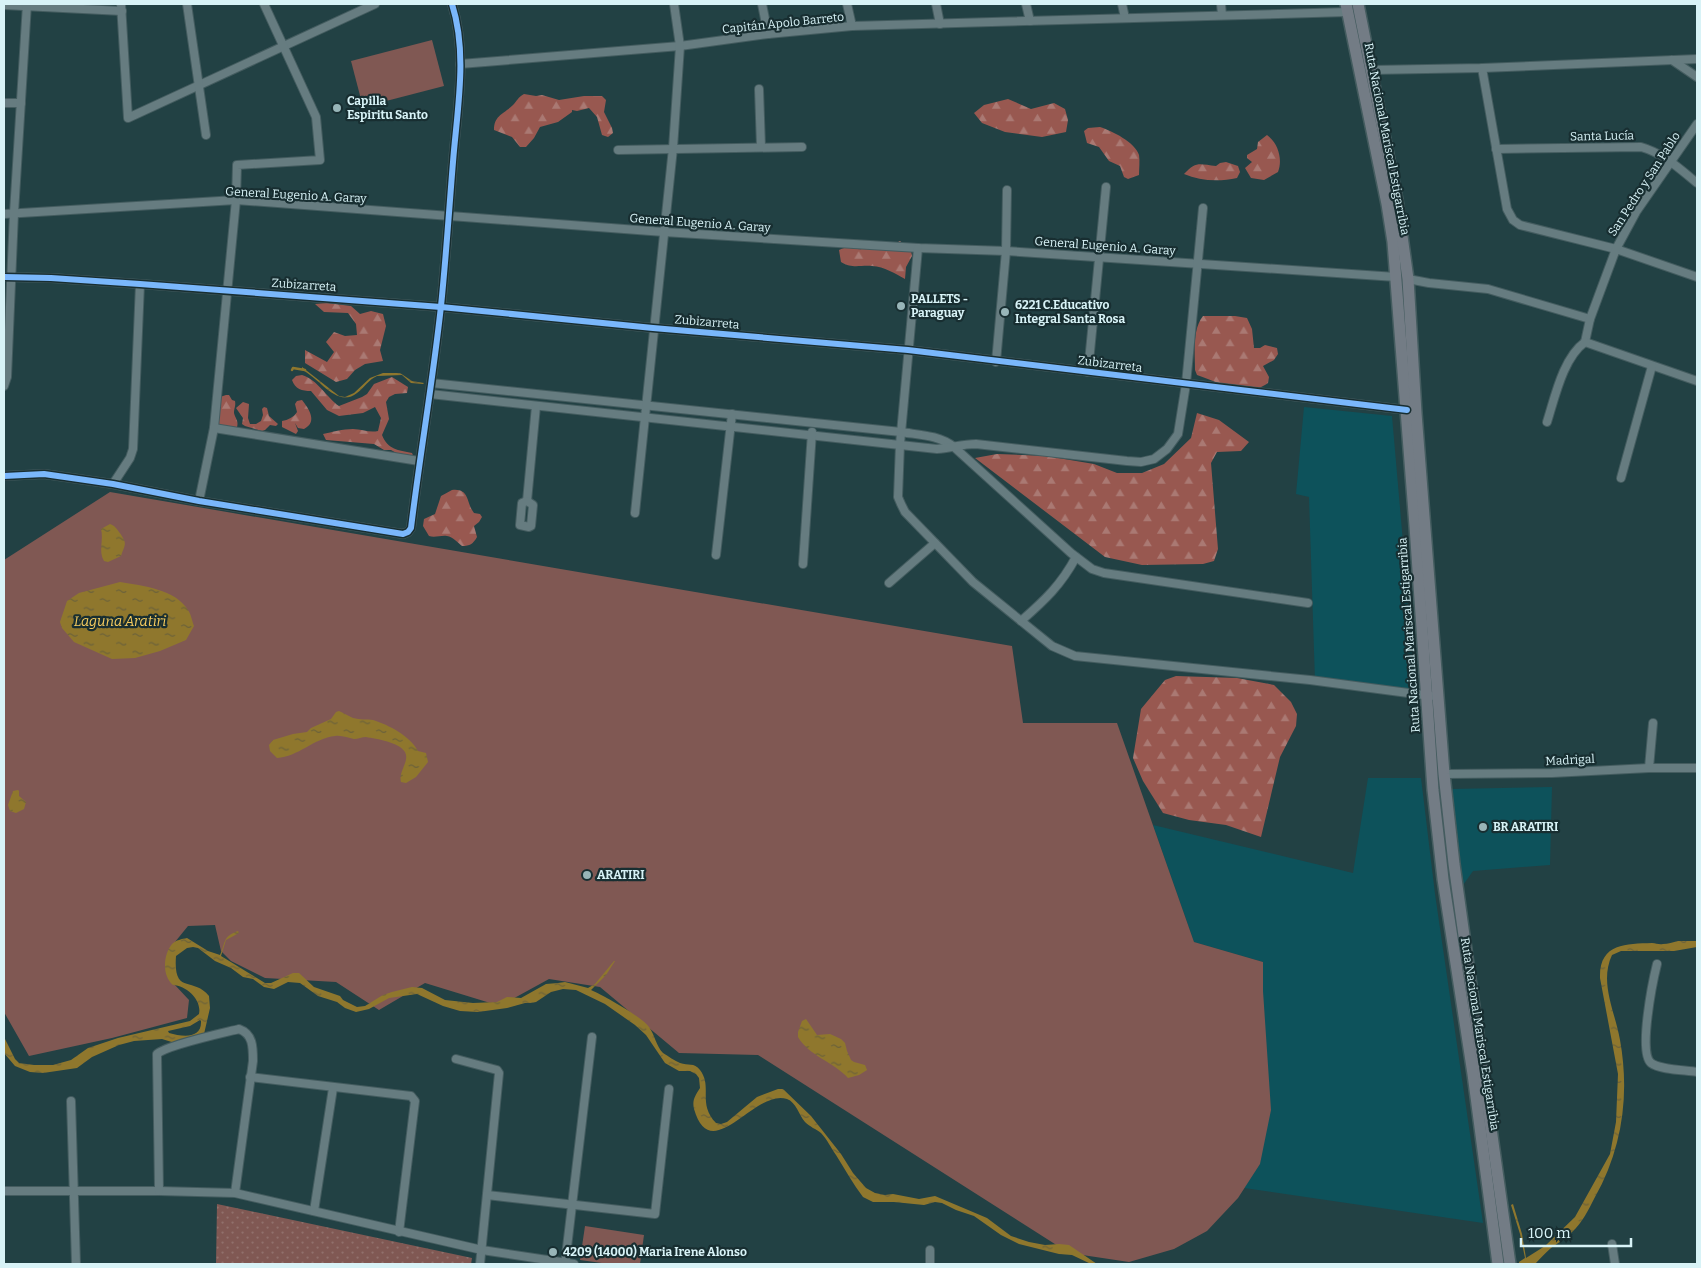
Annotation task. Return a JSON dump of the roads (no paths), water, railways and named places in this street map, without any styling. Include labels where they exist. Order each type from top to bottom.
[{"type":"highway","name":"Ruta Nacional Mariscal Estigarribia","points":[[1358,4],[1397,200],[1408,279],[1432,696],[1433,790],[1443,878],[1473,1074],[1498,1264]]},
{"type":"highway","name":"Ruta Nacional Mariscal Estigarribia","points":[[1347,8],[1393,242],[1432,696],[1510,1264]]},
{"type":"street","points":[[187,4],[206,135]]},
{"type":"street","points":[[199,501],[214,428],[236,200],[236,164],[320,160],[316,117],[264,4]]},
{"type":"street","points":[[4,5],[122,7],[128,118],[375,4]]},
{"type":"street","points":[[4,476],[44,474],[113,484],[199,501],[403,534],[408,532],[411,528],[441,307],[460,64],[456,17],[452,4]]},
{"type":"street","points":[[635,512],[673,148],[680,46],[674,4]]},
{"type":"street","points":[[762,4],[768,34]]},
{"type":"street","points":[[847,4],[852,26]]},
{"type":"street","points":[[936,4],[940,24]]},
{"type":"street","points":[[1026,4],[1030,21]]},
{"type":"street","points":[[1122,4],[1125,18]]},
{"type":"street","points":[[1221,4],[1222,15]]},
{"type":"street","points":[[4,386],[7,378],[8,277],[14,213],[27,5]]},
{"type":"street","name":"Capitán Apolo Barreto","points":[[460,64],[680,46],[768,34],[852,26],[1222,15],[1347,8]]},
{"type":"street","points":[[1371,70],[1482,68],[1697,59]]},
{"type":"street","points":[[1672,60],[1697,77]]},
{"type":"street","points":[[1482,68],[1506,209],[1513,220],[1520,225],[1616,249],[1697,277]]},
{"type":"street","points":[[759,89],[761,147]]},
{"type":"street","points":[[4,103],[21,103]]},
{"type":"street","name":"San Pedro y San Pablo","points":[[1585,342],[1590,319],[1616,249],[1636,212],[1697,124]]},
{"type":"street","points":[[618,150],[802,147]]},
{"type":"street","name":"Santa Lucía","points":[[1496,149],[1641,147],[1670,162],[1697,183]]},
{"type":"street","points":[[1088,372],[1106,187]]},
{"type":"street","points":[[996,362],[1006,251],[1007,190]]},
{"type":"street","name":"General Eugenio A. Garay","points":[[4,214],[236,200],[664,232],[918,248],[1006,251],[1396,277]]},
{"type":"street","points":[[430,394],[937,449],[976,444],[1127,461],[1141,462],[1154,460],[1167,449],[1178,434],[1186,384],[1203,208]]},
{"type":"street","points":[[918,248],[900,444],[898,496],[905,512],[973,582],[1052,646],[1075,656],[1310,680],[1432,696]]},
{"type":"street","name":"Zubizarreta","points":[[8,277],[140,284],[441,307],[908,350],[1407,410]]},
{"type":"street","points":[[1408,279],[1488,289],[1590,319]]},
{"type":"street","points":[[113,484],[130,458],[133,449],[140,284]]},
{"type":"street","points":[[1547,422],[1560,381],[1574,352],[1585,342],[1697,381]]},
{"type":"street","points":[[1621,478],[1652,366]]},
{"type":"street","points":[[431,384],[646,404],[901,432],[940,439],[954,447],[1076,557],[1092,569],[1104,573],[1308,603]]},
{"type":"street","points":[[527,501],[536,406]]},
{"type":"street","points":[[716,555],[732,414]]},
{"type":"street","points":[[803,564],[814,423]]},
{"type":"street","points":[[214,428],[419,461]]},
{"type":"street","points":[[889,583],[935,543]]},
{"type":"street","points":[[1021,622],[1051,594],[1066,575],[1076,557]]},
{"type":"street","points":[[1649,768],[1653,723]]},
{"type":"street","name":"Madrigal","points":[[1444,774],[1552,773],[1649,768],[1697,768]]},
{"type":"street","points":[[1657,964],[1652,984],[1645,1044],[1646,1056],[1651,1063],[1658,1066],[1697,1072]]},
{"type":"street","points":[[159,1191],[157,1054],[159,1051],[239,1029],[245,1031],[250,1038],[253,1060],[235,1193]]},
{"type":"street","points":[[565,1264],[592,1037]]},
{"type":"street","points":[[456,1059],[498,1070],[499,1073],[480,1264]]},
{"type":"street","points":[[250,1078],[412,1096],[415,1101],[399,1232]]},
{"type":"street","points":[[314,1211],[333,1088]]},
{"type":"street","points":[[487,1195],[654,1214],[669,1089]]},
{"type":"street","points":[[71,1101],[76,1264]]},
{"type":"street","points":[[4,1191],[235,1193],[482,1250],[574,1264]]},
{"type":"street","points":[[1612,1244],[1615,1264]]},
{"type":"street","points":[[930,1250],[930,1264]]},
{"type":"water","points":[[302,367],[339,396],[329,390],[302,370]]},
{"type":"water","points":[[383,373],[400,373],[412,381],[424,383],[411,383],[402,375],[377,376],[371,379],[357,393],[350,397],[345,397],[354,393],[370,378]]},
{"type":"water","points":[[110,524],[117,529],[125,544],[121,556],[108,562],[104,561],[101,553],[101,529]]},
{"type":"water","name":"Laguna Aratiri","points":[[120,582],[167,593],[182,603],[189,612],[194,626],[186,640],[160,651],[135,658],[112,659],[74,642],[62,628],[60,622],[67,601],[79,593]]},
{"type":"water","points":[[339,711],[353,718],[373,720],[392,728],[410,741],[418,751],[426,753],[428,762],[416,777],[406,783],[401,782],[401,774],[406,759],[405,752],[393,743],[382,740],[366,737],[354,739],[335,736],[327,737],[285,757],[277,758],[270,751],[269,745],[273,740],[307,732],[311,728],[331,719]]},
{"type":"water","points":[[18,790],[19,796],[26,802],[24,809],[16,813],[10,811],[8,805],[13,791]]},
{"type":"water","points":[[238,931],[239,933],[226,940],[221,956],[265,983],[271,983],[293,973],[299,973],[314,987],[340,996],[343,1000],[357,1007],[365,1006],[383,995],[412,987],[422,988],[445,1000],[473,1003],[497,1002],[507,997],[521,998],[546,984],[565,982],[588,988],[595,984],[615,961],[606,975],[591,990],[645,1022],[663,1053],[680,1063],[693,1065],[700,1070],[704,1076],[707,1109],[716,1123],[727,1122],[757,1097],[783,1089],[811,1116],[866,1188],[875,1193],[919,1199],[935,1196],[987,1218],[1011,1236],[1045,1245],[1069,1245],[1097,1264],[1091,1264],[1072,1255],[1059,1254],[1019,1244],[1001,1235],[974,1216],[942,1203],[935,1202],[924,1205],[873,1202],[863,1197],[823,1135],[805,1122],[795,1106],[787,1099],[775,1099],[761,1104],[735,1122],[722,1129],[711,1131],[702,1125],[694,1109],[694,1098],[700,1088],[699,1078],[696,1074],[690,1071],[679,1071],[665,1063],[646,1035],[635,1025],[605,1004],[576,990],[563,989],[551,992],[536,1002],[478,1012],[460,1011],[443,1006],[417,994],[389,998],[369,1009],[356,1012],[345,1008],[337,1002],[318,996],[300,983],[288,982],[274,989],[264,987],[253,979],[243,977],[231,968],[215,961],[198,948],[193,947],[187,948],[176,956],[176,968],[181,981],[203,990],[209,996],[210,1008],[204,1034],[175,1043],[162,1039],[134,1041],[119,1045],[92,1057],[77,1068],[43,1073],[30,1072],[15,1066],[4,1053],[4,1037],[19,1063],[53,1065],[71,1060],[88,1048],[118,1038],[190,1021],[199,1014],[198,1004],[188,991],[173,985],[169,981],[165,971],[165,959],[169,949],[175,942],[187,938],[208,951],[220,955],[225,940],[229,935]],"holes":[[[201,1021],[200,1027],[195,1034],[186,1036],[169,1033],[168,1031],[190,1026]]]},
{"type":"water","points":[[1678,941],[1697,941],[1697,947],[1674,951],[1621,951],[1612,955],[1607,976],[1609,997],[1618,1029],[1623,1061],[1624,1101],[1612,1160],[1590,1206],[1576,1228],[1535,1264],[1519,1264],[1525,1258],[1511,1205],[1513,1204],[1522,1234],[1526,1258],[1545,1246],[1575,1217],[1610,1154],[1616,1122],[1618,1074],[1600,978],[1604,958],[1609,952],[1624,945],[1662,944]]},
{"type":"water","points":[[806,1019],[817,1035],[830,1034],[841,1039],[845,1043],[851,1060],[865,1065],[867,1070],[859,1075],[848,1078],[808,1049],[798,1037],[802,1021]]},
{"type":"waterway","points":[[292,370],[293,368],[305,370]]},
{"type":"place","name":"Capilla Espiritu Santo","points":[[337,108]]},
{"type":"place","name":"PALLETS - Paraguay","points":[[901,306]]},
{"type":"place","name":"6221 C.Educativo Integral Santa Rosa","points":[[1005,312]]},
{"type":"place","name":"BR ARATIRI","points":[[1483,827]]},
{"type":"place","name":"ARATIRI","points":[[587,875]]},
{"type":"place","name":"4209 (14000) Maria Irene Alonso","points":[[553,1252]]}]
